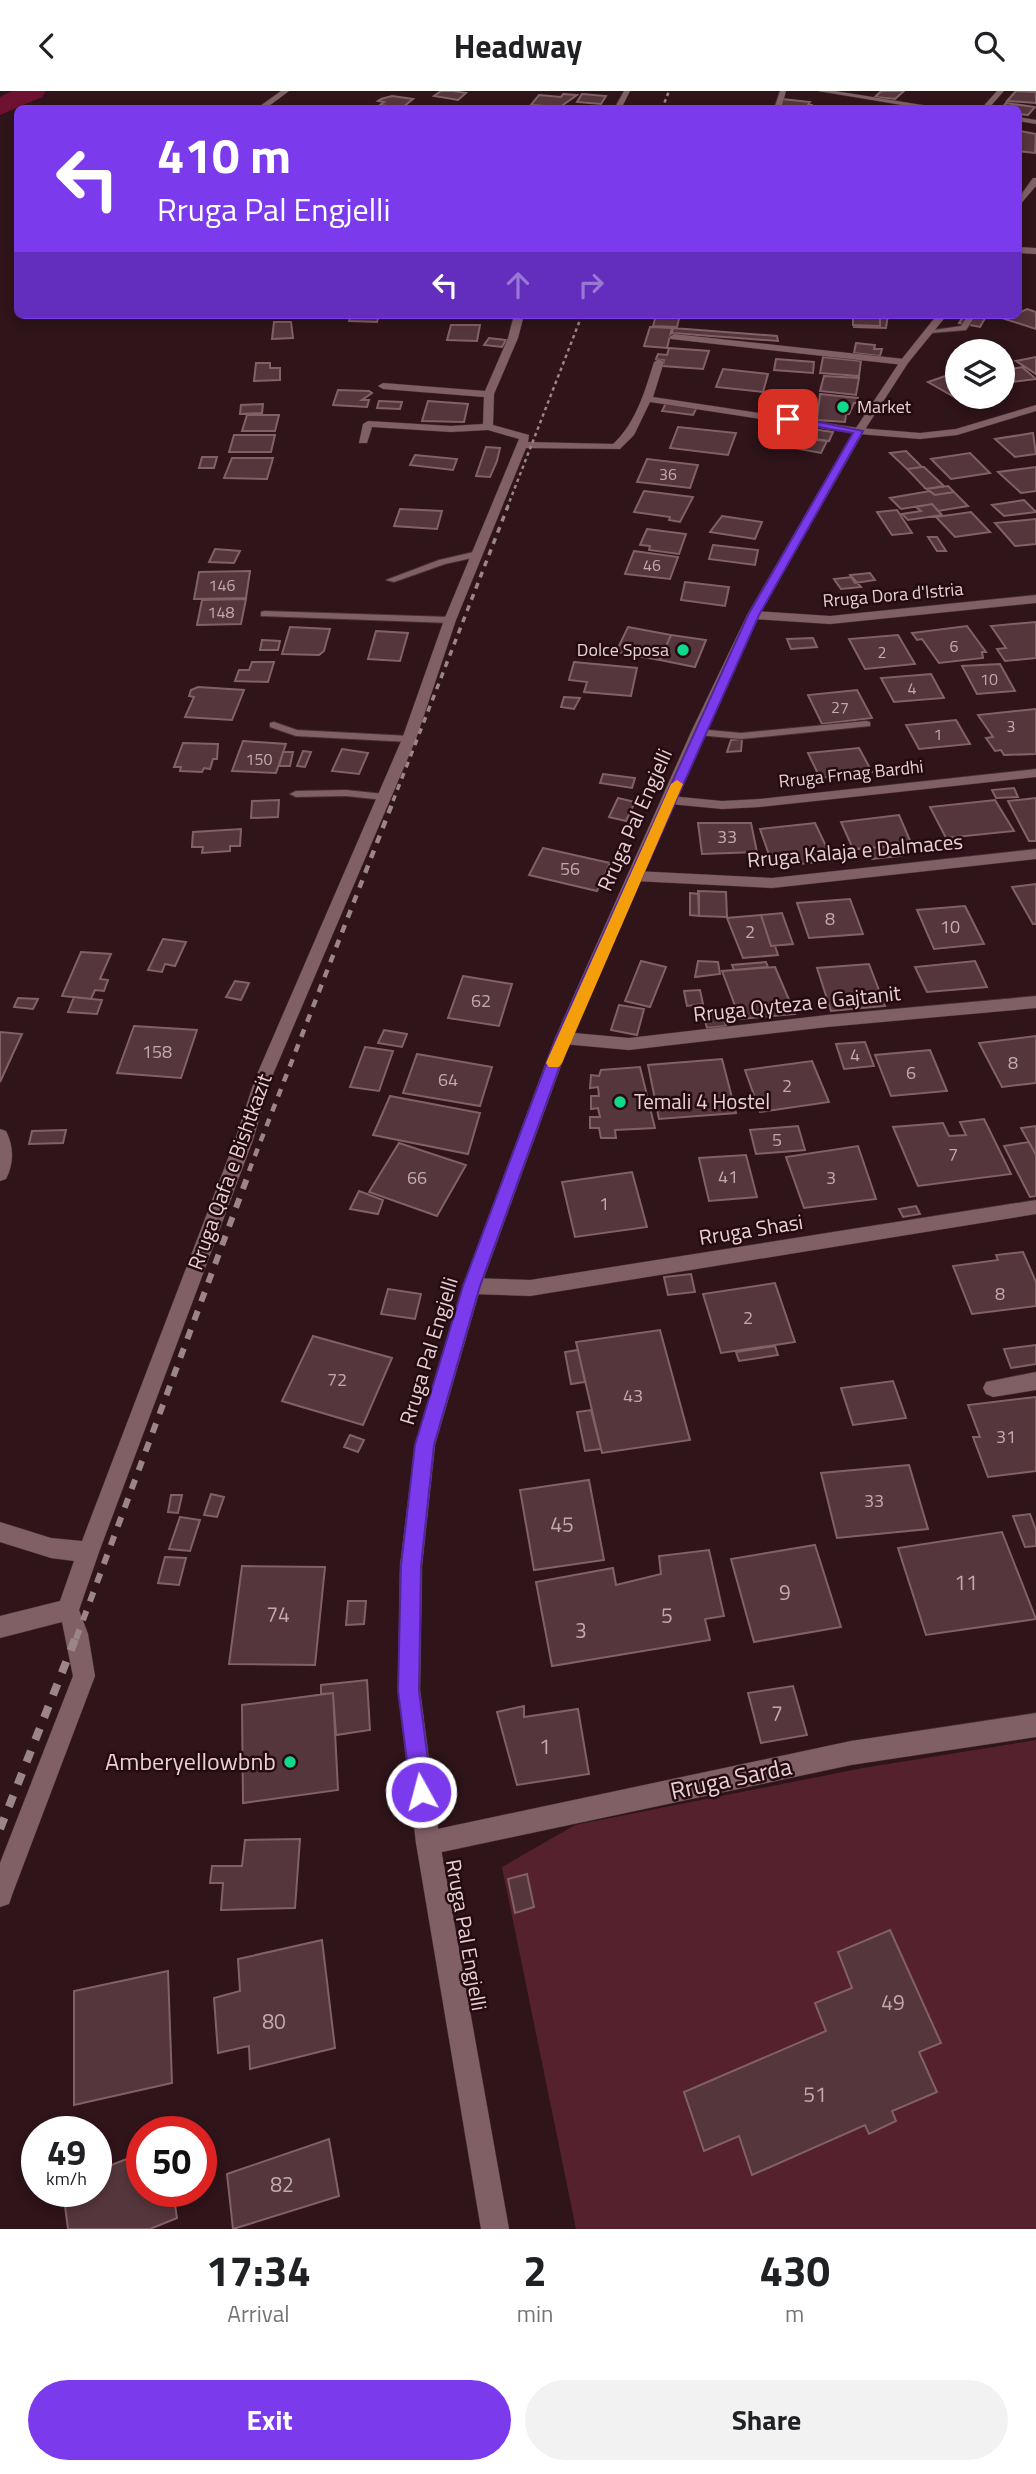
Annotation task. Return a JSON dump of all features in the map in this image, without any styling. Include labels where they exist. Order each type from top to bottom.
[{"type":"street","points":[[264,105],[286,91]]},
{"type":"street","points":[[821,91],[917,105]]},
{"type":"street","points":[[988,105],[1001,91]]},
{"type":"street","points":[[1022,199],[1036,180]]},
{"type":"street","points":[[488,427],[489,394],[513,338],[518,319]]},
{"type":"street","name":"Rruga Pal Engjelli","points":[[495,2229],[428,1843],[409,1691],[411,1566],[425,1445],[472,1286],[563,1038],[698,733],[753,615],[859,431],[904,362],[936,323]]},
{"type":"street","points":[[674,337],[904,362]]},
{"type":"street","points":[[363,441],[368,423],[451,429],[488,427],[525,437],[521,445],[617,447],[629,435],[647,399],[659,362]]},
{"type":"street","points":[[383,386],[489,394]]},
{"type":"street","points":[[647,399],[898,435],[941,435],[1036,408]]},
{"type":"street","name":"Rruga Qafa e Bishtkazit","points":[[68,1610],[244,1140],[263,1079],[409,739],[450,620],[521,445]]},
{"type":"street","name":"Rruga Dora d'Istria","points":[[753,615],[830,620],[1036,599]]},
{"type":"street","name":"Rruga Frnag Bardhi","points":[[670,800],[722,805],[760,803],[1036,773]]},
{"type":"street","name":"Rruga Kalaja e Dalmaces","points":[[635,876],[772,883],[1036,854]]},
{"type":"street","name":"Rruga Qyteza e Gajtanit","points":[[563,1038],[629,1044],[827,1021],[1036,1002]]},
{"type":"street","points":[[0,1136],[4,1155],[0,1174]]},
{"type":"street","name":"Rruga Shasi","points":[[472,1286],[530,1288],[1036,1207]]},
{"type":"street","points":[[993,1388],[1036,1381]]},
{"type":"street","points":[[0,1532],[51,1548],[88,1552]]},
{"type":"street","points":[[0,1627],[68,1610],[77,1634],[84,1676],[0,1895]]},
{"type":"street","name":"Rruga Sarda","points":[[428,1843],[851,1753],[1036,1725]]},
{"type":"lane","points":[[936,323],[963,327],[969,319]]},
{"type":"lane","points":[[391,580],[442,562],[478,554]]},
{"type":"lane","points":[[264,614],[450,620]]},
{"type":"lane","name":"Rruga Pal Engjelli","points":[[698,733],[741,736],[866,724]]},
{"type":"lane","points":[[274,725],[296,733],[409,739]]},
{"type":"lane","points":[[296,794],[325,792],[384,797]]},
{"type":"shaded area","points":[[1036,1740],[1036,2229],[576,2229],[502,1867],[575,1825],[863,1768]]},
{"type":"building","points":[[441,91],[466,93],[458,100],[434,96]]},
{"type":"building","points":[[881,91],[904,91],[895,99],[875,97]]},
{"type":"building","points":[[1016,91],[1036,92],[1036,103],[1007,101]]},
{"type":"building","points":[[563,94],[577,95],[563,105],[531,105],[539,95],[561,97]]},
{"type":"building","points":[[582,94],[606,96],[601,104],[577,102]]},
{"type":"building","points":[[392,96],[413,99],[406,105],[380,105],[384,102],[378,101]]},
{"type":"building","points":[[782,99],[810,102],[808,105],[779,105]]},
{"type":"building","points":[[1022,105],[1035,107],[1028,115],[1022,114]]},
{"type":"building","points":[[1022,131],[1036,134],[1035,153],[1022,151]]},
{"type":"building","points":[[1027,309],[1036,312],[1036,329],[1005,319],[1022,319],[1022,311]]},
{"type":"building","points":[[350,319],[378,319],[377,322],[349,321]]},
{"type":"building","points":[[655,319],[679,319],[677,327],[653,326]]},
{"type":"building","points":[[853,319],[880,319],[880,326],[853,325]]},
{"type":"building","points":[[880,319],[887,319],[886,328],[853,327],[880,326]]},
{"type":"building","points":[[962,319],[985,319],[980,327],[959,323]]},
{"type":"building","points":[[274,322],[291,322],[293,338],[272,339]]},
{"type":"building","points":[[451,325],[480,325],[477,341],[447,340]]},
{"type":"building","points":[[650,327],[672,328],[667,348],[644,346]]},
{"type":"building","points":[[673,328],[777,336],[778,341],[672,333]]},
{"type":"building","points":[[489,338],[506,340],[502,347],[484,345]]},
{"type":"building","points":[[856,343],[875,345],[874,349],[882,349],[880,356],[854,353]]},
{"type":"building","points":[[669,348],[709,351],[703,369],[663,366],[664,360],[656,359],[658,354],[667,355]]},
{"type":"building","points":[[823,357],[861,361],[859,376],[820,373]]},
{"type":"building","points":[[1036,357],[1036,374],[1016,361]]},
{"type":"building","points":[[776,359],[814,362],[813,373],[774,370]]},
{"type":"building","points":[[256,363],[270,363],[270,368],[280,368],[280,380],[254,381]]},
{"type":"building","points":[[1022,367],[1036,379],[1015,382],[1015,368]]},
{"type":"building","points":[[723,369],[768,374],[763,392],[716,387]]},
{"type":"building","points":[[824,376],[859,378],[856,395],[820,391]]},
{"type":"building","points":[[945,376],[945,392],[928,382]]},
{"type":"building","points":[[338,390],[372,393],[362,400],[369,400],[367,407],[333,405]]},
{"type":"building","points":[[820,394],[858,398],[858,403],[854,403],[849,414],[846,414],[845,422],[817,420]]},
{"type":"building","points":[[379,401],[402,402],[400,409],[377,408]]},
{"type":"building","points":[[428,401],[468,404],[464,422],[422,421]]},
{"type":"building","points":[[666,403],[697,407],[693,415],[662,411]]},
{"type":"building","points":[[263,404],[262,413],[240,414],[241,405]]},
{"type":"building","points":[[247,415],[279,415],[275,431],[242,431]]},
{"type":"building","points":[[678,427],[736,433],[728,455],[670,448]]},
{"type":"building","points":[[804,428],[833,432],[829,441],[800,437]]},
{"type":"building","points":[[1033,433],[1036,454],[1015,457],[995,439]]},
{"type":"building","points":[[234,435],[275,435],[271,452],[229,452]]},
{"type":"building","points":[[800,438],[827,441],[821,453],[794,448]]},
{"type":"building","points":[[486,447],[500,448],[497,461],[490,477],[476,476]]},
{"type":"building","points":[[906,451],[922,467],[907,469],[890,453]]},
{"type":"building","points":[[970,453],[990,473],[951,479],[931,459]]},
{"type":"building","points":[[415,455],[457,459],[453,470],[410,465]]},
{"type":"building","points":[[202,457],[217,457],[214,468],[199,468]]},
{"type":"building","points":[[232,458],[273,458],[267,479],[224,478]]},
{"type":"building","points":[[647,459],[698,465],[690,488],[637,482]]},
{"type":"building","points":[[924,467],[944,486],[926,489],[907,469]]},
{"type":"building","points":[[1036,467],[1036,491],[1021,493],[998,472]]},
{"type":"building","points":[[948,486],[954,492],[935,495],[926,489]]},
{"type":"building","points":[[644,491],[693,497],[680,522],[669,520],[670,517],[634,512]]},
{"type":"building","points":[[930,491],[935,495],[954,492],[968,506],[938,511],[932,504],[901,509],[890,498]]},
{"type":"building","points":[[1024,500],[1036,512],[1004,516],[992,505]]},
{"type":"building","points":[[932,504],[942,515],[908,520],[902,514],[921,511],[916,507]]},
{"type":"building","points":[[400,509],[442,511],[437,529],[394,526]]},
{"type":"building","points":[[897,510],[912,533],[892,535],[877,512]]},
{"type":"building","points":[[971,512],[990,532],[955,537],[936,517]]},
{"type":"building","points":[[722,516],[762,522],[755,539],[710,532]]},
{"type":"building","points":[[1036,519],[1036,544],[1015,546],[995,523]]},
{"type":"building","points":[[647,529],[686,534],[679,554],[649,550],[650,546],[640,545]]},
{"type":"building","points":[[928,537],[937,537],[946,551],[937,551]]},
{"type":"building","points":[[713,545],[758,550],[755,565],[709,559]]},
{"type":"building","points":[[215,549],[240,551],[234,563],[209,562]]},
{"type":"building","points":[[634,551],[678,557],[670,579],[625,574]]},
{"type":"building","points":[[250,571],[246,598],[194,599],[199,572]]},
{"type":"building","points":[[870,573],[875,580],[855,583],[850,575]]},
{"type":"building","points":[[852,577],[861,587],[841,589],[834,579]]},
{"type":"building","points":[[685,582],[729,587],[725,606],[681,600]]},
{"type":"building","points":[[246,599],[241,624],[197,625],[202,600]]},
{"type":"building","points":[[1036,622],[1036,658],[1005,661],[997,649],[1006,648],[991,626]]},
{"type":"building","points":[[967,626],[986,652],[982,652],[983,658],[939,663],[922,639],[917,640],[912,633]]},
{"type":"building","points":[[290,627],[330,629],[324,651],[319,655],[282,654]]},
{"type":"building","points":[[628,627],[671,635],[660,660],[616,652]]},
{"type":"building","points":[[376,631],[408,633],[400,661],[368,659]]},
{"type":"building","name":"Dolce Sposa","points":[[671,635],[706,640],[695,667],[660,660]]},
{"type":"building","points":[[898,635],[915,664],[865,669],[849,639]]},
{"type":"building","points":[[813,638],[817,647],[791,649],[787,639]]},
{"type":"building","points":[[262,640],[280,641],[278,650],[260,650]]},
{"type":"building","points":[[252,662],[274,662],[268,682],[235,681],[239,670],[249,670]]},
{"type":"building","points":[[574,662],[637,668],[631,696],[584,692],[587,682],[569,680]]},
{"type":"building","points":[[1000,664],[1015,691],[977,694],[962,666]]},
{"type":"building","points":[[931,674],[944,698],[894,702],[881,678]]},
{"type":"building","points":[[198,687],[244,690],[232,720],[185,717],[194,697],[189,696],[191,690]]},
{"type":"building","points":[[857,690],[872,718],[822,724],[808,695]]},
{"type":"building","points":[[564,697],[580,698],[574,709],[561,707]]},
{"type":"building","points":[[1036,709],[1036,754],[1004,755],[1001,750],[995,751],[986,738],[993,737],[978,715]]},
{"type":"building","points":[[956,720],[970,744],[919,749],[906,725]]},
{"type":"building","points":[[742,739],[741,751],[727,752],[731,740]]},
{"type":"building","points":[[243,741],[286,744],[276,773],[232,771]]},
{"type":"building","points":[[183,743],[218,744],[217,759],[213,759],[210,769],[204,768],[202,772],[180,771],[181,767],[174,767]]},
{"type":"building","points":[[859,748],[872,772],[820,778],[808,753]]},
{"type":"building","points":[[342,749],[368,753],[359,774],[332,771]]},
{"type":"building","points":[[303,751],[311,752],[305,767],[297,766]]},
{"type":"building","points":[[283,752],[293,752],[290,766],[279,766]]},
{"type":"building","points":[[603,774],[635,778],[632,788],[600,783]]},
{"type":"building","points":[[1014,788],[1018,797],[996,798],[992,790]]},
{"type":"building","points":[[618,798],[635,802],[626,821],[609,817]]},
{"type":"building","points":[[1036,798],[1036,841],[1029,841],[1008,801]]},
{"type":"building","points":[[279,800],[278,817],[251,818],[252,801]]},
{"type":"building","points":[[995,800],[1014,831],[946,838],[930,807]]},
{"type":"building","points":[[899,815],[912,845],[853,849],[841,822]]},
{"type":"building","points":[[698,823],[751,823],[757,852],[702,854]]},
{"type":"building","points":[[815,823],[833,861],[773,866],[760,829]]},
{"type":"building","points":[[241,829],[240,846],[230,846],[230,851],[202,853],[203,847],[192,847],[193,832]]},
{"type":"building","points":[[896,846],[901,856],[872,859],[867,848]]},
{"type":"building","points":[[543,848],[610,863],[597,891],[529,875]]},
{"type":"building","points":[[1036,884],[1036,924],[1033,924],[1012,887]]},
{"type":"building","points":[[698,891],[726,892],[727,917],[699,916]]},
{"type":"building","points":[[690,893],[699,894],[699,916],[690,915]]},
{"type":"building","points":[[850,899],[863,934],[809,938],[797,903]]},
{"type":"building","points":[[965,906],[984,944],[934,949],[917,910]]},
{"type":"building","points":[[782,913],[793,944],[771,946],[761,915]]},
{"type":"building","points":[[761,915],[771,946],[775,946],[778,955],[743,958],[727,918]]},
{"type":"building","points":[[163,939],[186,942],[175,966],[165,964],[162,972],[148,970]]},
{"type":"building","points":[[81,952],[111,954],[100,979],[108,980],[104,991],[95,990],[91,999],[62,996]]},
{"type":"building","points":[[641,961],[666,967],[650,1007],[625,1001]]},
{"type":"building","points":[[698,961],[718,962],[720,974],[695,977]]},
{"type":"building","points":[[975,961],[987,987],[927,992],[915,967]]},
{"type":"building","points":[[766,962],[768,967],[734,970],[732,965]]},
{"type":"building","points":[[869,964],[885,1006],[831,1011],[817,968]]},
{"type":"building","points":[[775,967],[795,1014],[740,1019],[722,971]]},
{"type":"building","points":[[463,976],[512,984],[499,1026],[448,1018]]},
{"type":"building","points":[[235,981],[249,983],[241,1000],[226,997]]},
{"type":"building","points":[[700,990],[703,1004],[687,1006],[684,991]]},
{"type":"building","points":[[74,997],[102,1000],[97,1014],[68,1012]]},
{"type":"building","points":[[18,998],[38,999],[33,1009],[14,1007]]},
{"type":"building","points":[[619,1005],[644,1009],[637,1035],[611,1030]]},
{"type":"building","points":[[722,1012],[726,1026],[707,1028],[703,1014]]},
{"type":"building","points":[[134,1026],[197,1030],[181,1078],[117,1073]]},
{"type":"building","points":[[384,1030],[407,1034],[402,1047],[378,1043]]},
{"type":"building","points":[[0,1032],[22,1034],[0,1082]]},
{"type":"building","points":[[1036,1036],[1036,1083],[1002,1087],[979,1043]]},
{"type":"building","points":[[865,1042],[874,1066],[844,1069],[836,1044]]},
{"type":"building","points":[[365,1047],[393,1051],[379,1091],[350,1087]]},
{"type":"building","points":[[930,1050],[947,1091],[891,1096],[875,1055]]},
{"type":"building","points":[[417,1054],[492,1067],[480,1106],[403,1093]]},
{"type":"building","points":[[722,1059],[736,1113],[659,1119],[648,1065]]},
{"type":"building","points":[[812,1061],[829,1102],[760,1112],[745,1070]]},
{"type":"building","name":"Temali 4 Hostel","points":[[640,1067],[655,1128],[615,1130],[616,1138],[601,1138],[599,1128],[590,1128],[590,1117],[600,1117],[598,1108],[591,1109],[591,1096],[599,1096],[598,1087],[590,1088],[591,1075],[599,1076],[601,1070]]},
{"type":"building","points":[[390,1096],[480,1113],[468,1154],[373,1135]]},
{"type":"building","points":[[984,1119],[1011,1174],[918,1186],[893,1127],[943,1123],[949,1136],[966,1135],[960,1122]]},
{"type":"building","points":[[798,1126],[805,1150],[756,1154],[750,1130]]},
{"type":"building","points":[[1036,1126],[1036,1155],[1021,1128]]},
{"type":"building","points":[[66,1130],[63,1143],[29,1144],[32,1131]]},
{"type":"building","points":[[1029,1142],[1036,1155],[1036,1196],[1030,1197],[1004,1146]]},
{"type":"building","points":[[399,1143],[466,1165],[437,1216],[369,1192]]},
{"type":"building","points":[[858,1146],[876,1199],[804,1208],[786,1157]]},
{"type":"building","points":[[746,1155],[757,1197],[709,1201],[699,1158]]},
{"type":"building","points":[[632,1172],[647,1227],[575,1237],[562,1182]]},
{"type":"building","points":[[359,1191],[383,1200],[378,1214],[350,1209]]},
{"type":"building","points":[[916,1206],[920,1214],[903,1217],[899,1209]]},
{"type":"building","points":[[1023,1252],[1036,1282],[1036,1306],[972,1314],[953,1266],[998,1260],[996,1255]]},
{"type":"building","points":[[691,1274],[695,1292],[668,1295],[664,1277]]},
{"type":"building","points":[[775,1283],[795,1342],[721,1353],[703,1294]]},
{"type":"building","points":[[388,1289],[421,1294],[415,1319],[381,1314]]},
{"type":"building","points":[[660,1330],[690,1440],[602,1453],[576,1342]]},
{"type":"building","points":[[313,1336],[392,1358],[363,1425],[282,1401]]},
{"type":"building","points":[[1036,1345],[1036,1364],[1011,1368],[1004,1349]]},
{"type":"building","points":[[775,1346],[778,1355],[739,1361],[736,1352]]},
{"type":"building","points":[[578,1350],[585,1382],[571,1384],[565,1352]]},
{"type":"building","points":[[893,1381],[906,1418],[853,1425],[841,1388]]},
{"type":"building","points":[[1036,1397],[1036,1471],[988,1477],[973,1437],[980,1437],[968,1405]]},
{"type":"building","points":[[591,1410],[601,1449],[585,1451],[577,1412]]},
{"type":"building","points":[[350,1435],[364,1440],[358,1452],[344,1447]]},
{"type":"building","points":[[909,1465],[928,1529],[837,1538],[821,1473]]},
{"type":"building","points":[[589,1480],[604,1560],[534,1570],[520,1490]]},
{"type":"building","points":[[211,1494],[224,1497],[217,1517],[204,1515]]},
{"type":"building","points":[[171,1495],[182,1495],[178,1513],[168,1512]]},
{"type":"building","points":[[1030,1514],[1036,1530],[1036,1546],[1025,1547],[1013,1516]]},
{"type":"building","points":[[180,1517],[200,1520],[190,1551],[169,1549]]},
{"type":"building","points":[[1002,1532],[1036,1619],[926,1635],[898,1548]]},
{"type":"building","points":[[815,1545],[841,1627],[754,1642],[731,1559]]},
{"type":"building","points":[[709,1550],[724,1616],[705,1619],[710,1640],[552,1666],[536,1582],[613,1568],[616,1585],[661,1574],[659,1556]]},
{"type":"building","points":[[165,1557],[186,1558],[179,1585],[158,1583]]},
{"type":"building","points":[[242,1566],[325,1567],[315,1665],[229,1664]]},
{"type":"building","points":[[348,1601],[366,1601],[364,1624],[346,1625]]},
{"type":"building","points":[[367,1680],[370,1730],[336,1735],[333,1693],[321,1694],[321,1685]]},
{"type":"building","points":[[793,1686],[807,1735],[761,1743],[748,1693]]},
{"type":"building","name":"Amberyellowbnb","points":[[333,1693],[338,1790],[243,1803],[242,1705]]},
{"type":"building","points":[[524,1706],[524,1717],[578,1709],[589,1774],[517,1785],[497,1712]]},
{"type":"building","points":[[300,1839],[295,1908],[221,1910],[223,1883],[210,1883],[212,1866],[242,1866],[245,1840]]},
{"type":"building","points":[[527,1874],[534,1907],[515,1913],[508,1879]]},
{"type":"building","points":[[890,1930],[941,2043],[919,2052],[937,2092],[892,2111],[896,2121],[869,2134],[865,2125],[752,2175],[739,2136],[704,2151],[684,2092],[826,2031],[815,2003],[852,1988],[838,1952]]},
{"type":"building","points":[[322,1940],[335,2048],[250,2069],[249,2046],[218,2053],[214,1998],[240,1991],[238,1959]]},
{"type":"building","points":[[168,1971],[172,2083],[74,2105],[74,1991]]},
{"type":"building","points":[[329,2139],[339,2196],[233,2229],[227,2174]]},
{"type":"building","points":[[126,2159],[126,2207],[175,2207],[177,2218],[150,2229],[68,2229],[65,2207],[112,2207],[112,2165]]},
{"type":"waterway","points":[[0,107],[33,91]]},
{"type":"railway","points":[[664,105],[669,91]]},
{"type":"railway","points":[[507,508],[580,319]]},
{"type":"railway","points":[[393,801],[508,506]]},
{"type":"railway","points":[[249,1171],[394,799]]},
{"type":"railway","points":[[76,1639],[250,1170]]},
{"type":"railway","points":[[0,1829],[76,1637]]},
{"type":"slow traffic","points":[[554,1063],[677,784]]},
{"type":"place","name":"Market","points":[[843,407]]},
{"type":"place","name":"Dolce Sposa","points":[[683,650]]},
{"type":"place","name":"Temali 4 Hostel","points":[[620,1102]]},
{"type":"place","name":"Amberyellowbnb","points":[[290,1762]]},
{"type":"route","points":[[421,1792],[409,1691],[411,1566],[425,1445],[472,1286],[563,1038],[753,615],[859,431],[788,419]]}]
